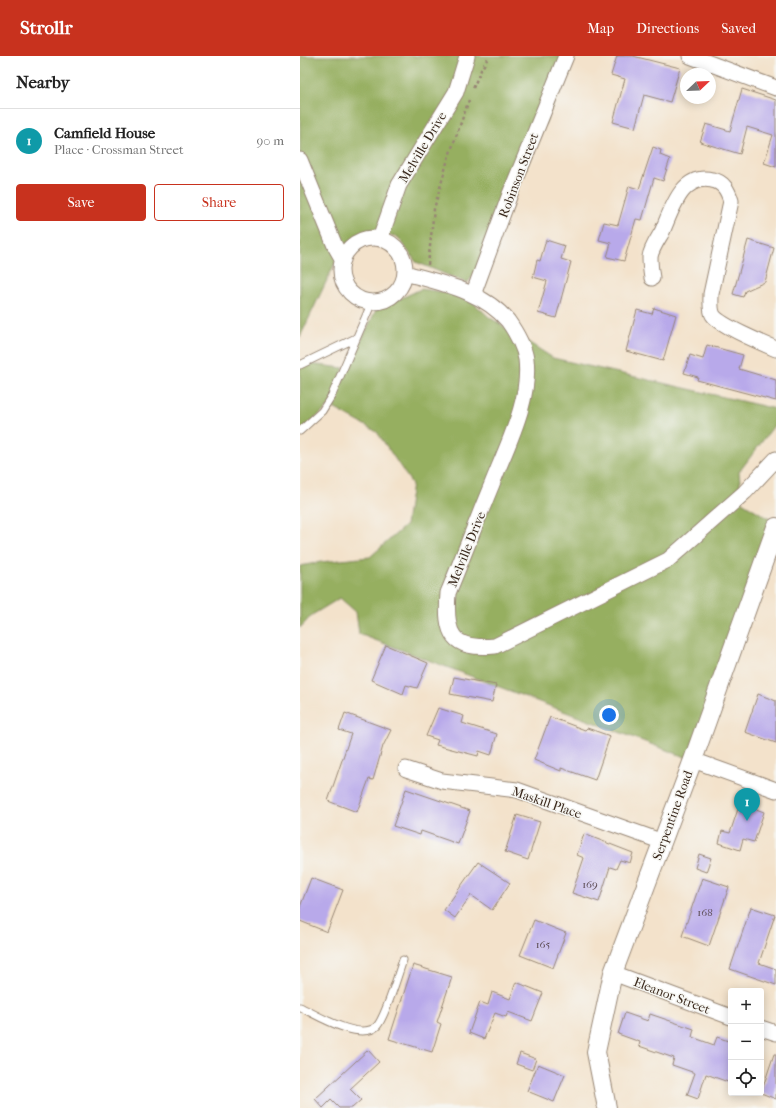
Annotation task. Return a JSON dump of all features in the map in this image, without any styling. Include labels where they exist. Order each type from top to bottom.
[{"type":"street","name":"Melville Drive","points":[[380,239],[398,185],[456,92],[467,56]]},
{"type":"street","name":"Robinson Street","points":[[473,295],[510,194],[566,56]]},
{"type":"street","points":[[690,56],[776,88]]},
{"type":"street","points":[[300,160],[335,246],[343,260]]},
{"type":"street","points":[[652,278],[650,256],[674,205],[684,188],[694,180],[704,178],[718,181],[727,188],[731,201],[711,294],[711,303],[714,315],[724,324],[776,349]]},
{"type":"street","points":[[365,239],[380,239],[387,242],[399,251],[405,266],[405,273],[401,286],[392,296],[372,302],[364,300],[350,291],[342,276],[343,260],[352,247],[365,239]]},
{"type":"street","name":"Melville Drive","points":[[405,273],[463,290],[473,295],[507,321],[519,339],[526,358],[526,377],[522,402],[512,432],[448,593],[447,616],[450,628],[457,640],[476,647],[495,646],[668,560],[745,492],[776,459]]},
{"type":"street","name":"Serpentine Road","points":[[607,1108],[596,1052],[614,973],[693,760],[776,527]]},
{"type":"street","points":[[693,760],[776,790]]},
{"type":"street","name":"Maskill Place","points":[[406,769],[442,781],[517,790],[663,842]]},
{"type":"street","name":"Eleanor Street","points":[[614,973],[728,1016]]},
{"type":"street","points":[[764,1029],[776,1033]]},
{"type":"lane","points":[[300,431],[322,411],[332,395],[372,302]]},
{"type":"lane","points":[[300,365],[356,338]]},
{"type":"lane","points":[[300,1007],[343,1028],[366,1031],[376,1026],[384,1011],[403,960]]},
{"type":"path","points":[[472,92],[481,70],[489,56]]},
{"type":"path","points":[[427,280],[434,208],[448,159],[469,99]]},
{"type":"green space","points":[[300,56],[574,56],[485,262],[467,283],[416,262],[398,237],[369,231],[350,241],[335,263],[300,337]]},
{"type":"green space","points":[[421,289],[465,295],[489,317],[553,358],[776,409],[776,423],[739,472],[742,502],[776,523],[693,760],[359,634],[356,612],[340,598],[312,615],[300,628],[300,566],[321,562],[370,557],[406,525],[412,484],[377,432],[330,406],[300,431],[300,363],[344,368],[332,401],[376,310]]},
{"type":"building","points":[[617,56],[633,56],[680,68],[670,102],[644,95],[635,128],[613,122],[625,79],[611,75]]},
{"type":"building","points":[[742,89],[776,100],[776,167],[764,163],[773,135],[747,127],[740,154],[700,142],[706,124],[730,131]]},
{"type":"building","points":[[653,147],[661,150],[660,155],[670,159],[663,181],[654,178],[642,220],[636,219],[624,261],[607,257],[611,243],[599,240],[604,222],[618,225],[629,186],[639,189]]},
{"type":"building","points":[[546,240],[565,246],[561,259],[571,262],[556,318],[538,313],[547,281],[533,277],[537,260],[540,261]]},
{"type":"building","points":[[748,240],[774,248],[765,282],[745,291],[743,297],[733,294]]},
{"type":"building","points":[[654,308],[676,315],[663,361],[626,351],[637,310],[652,314]]},
{"type":"building","points":[[707,345],[743,355],[739,369],[776,380],[776,401],[697,380],[698,377],[684,373],[690,355],[703,359]]},
{"type":"building","points":[[386,645],[428,663],[417,688],[406,685],[403,694],[371,680]]},
{"type":"building","points":[[454,677],[496,685],[492,702],[450,694]]},
{"type":"building","points":[[758,694],[776,701],[776,743],[745,732]]},
{"type":"building","points":[[438,708],[464,716],[462,723],[497,734],[491,755],[479,751],[478,756],[436,745],[438,740],[426,736]]},
{"type":"building","points":[[345,713],[391,730],[383,746],[373,780],[369,779],[357,812],[328,801],[351,734],[339,730]]},
{"type":"building","points":[[550,717],[585,730],[587,728],[610,736],[595,780],[561,768],[561,771],[534,760]]},
{"type":"building","points":[[406,789],[470,811],[458,844],[421,831],[420,835],[393,826]]},
{"type":"building","points":[[740,803],[764,812],[754,842],[743,839],[740,850],[719,843],[722,831],[730,833]]},
{"type":"building","points":[[517,815],[540,822],[528,860],[505,852]]},
{"type":"building","points":[[584,834],[633,853],[630,863],[620,860],[616,869],[610,867],[599,902],[572,893],[584,858],[577,855]]},
{"type":"building","points":[[699,854],[711,858],[706,872],[695,868]]},
{"type":"building","points":[[478,862],[510,883],[492,910],[471,895],[455,918],[444,910]]},
{"type":"building","points":[[311,878],[343,890],[327,932],[300,921],[300,907]]},
{"type":"building","points":[[702,878],[729,887],[709,946],[682,936]]},
{"type":"building","points":[[751,907],[775,915],[759,963],[776,969],[776,985],[730,969]]},
{"type":"building","points":[[534,920],[566,933],[553,968],[520,955]]},
{"type":"building","points":[[413,965],[452,977],[437,1022],[441,1024],[432,1052],[389,1039]]},
{"type":"building","points":[[516,982],[543,993],[532,1021],[508,1012],[506,1017],[495,1013],[484,1039],[469,1033],[480,1002],[488,1005],[492,992],[510,999]]},
{"type":"building","points":[[625,1013],[648,1021],[650,1014],[694,1029],[692,1037],[714,1045],[717,1037],[728,1041],[728,1082],[706,1074],[698,1099],[687,1095],[695,1073],[672,1065],[674,1058],[639,1046],[640,1042],[618,1034]]},
{"type":"building","points":[[368,1050],[379,1062],[350,1089],[361,1100],[352,1108],[339,1108],[331,1100],[323,1108],[315,1099]]},
{"type":"building","points":[[520,1053],[536,1059],[532,1070],[516,1064]]},
{"type":"building","points":[[774,1054],[776,1054],[776,1099],[764,1094],[764,1084]]},
{"type":"building","points":[[538,1064],[565,1075],[554,1102],[527,1091]]},
{"type":"place","name":"Camfield House","points":[[747,821]]}]
